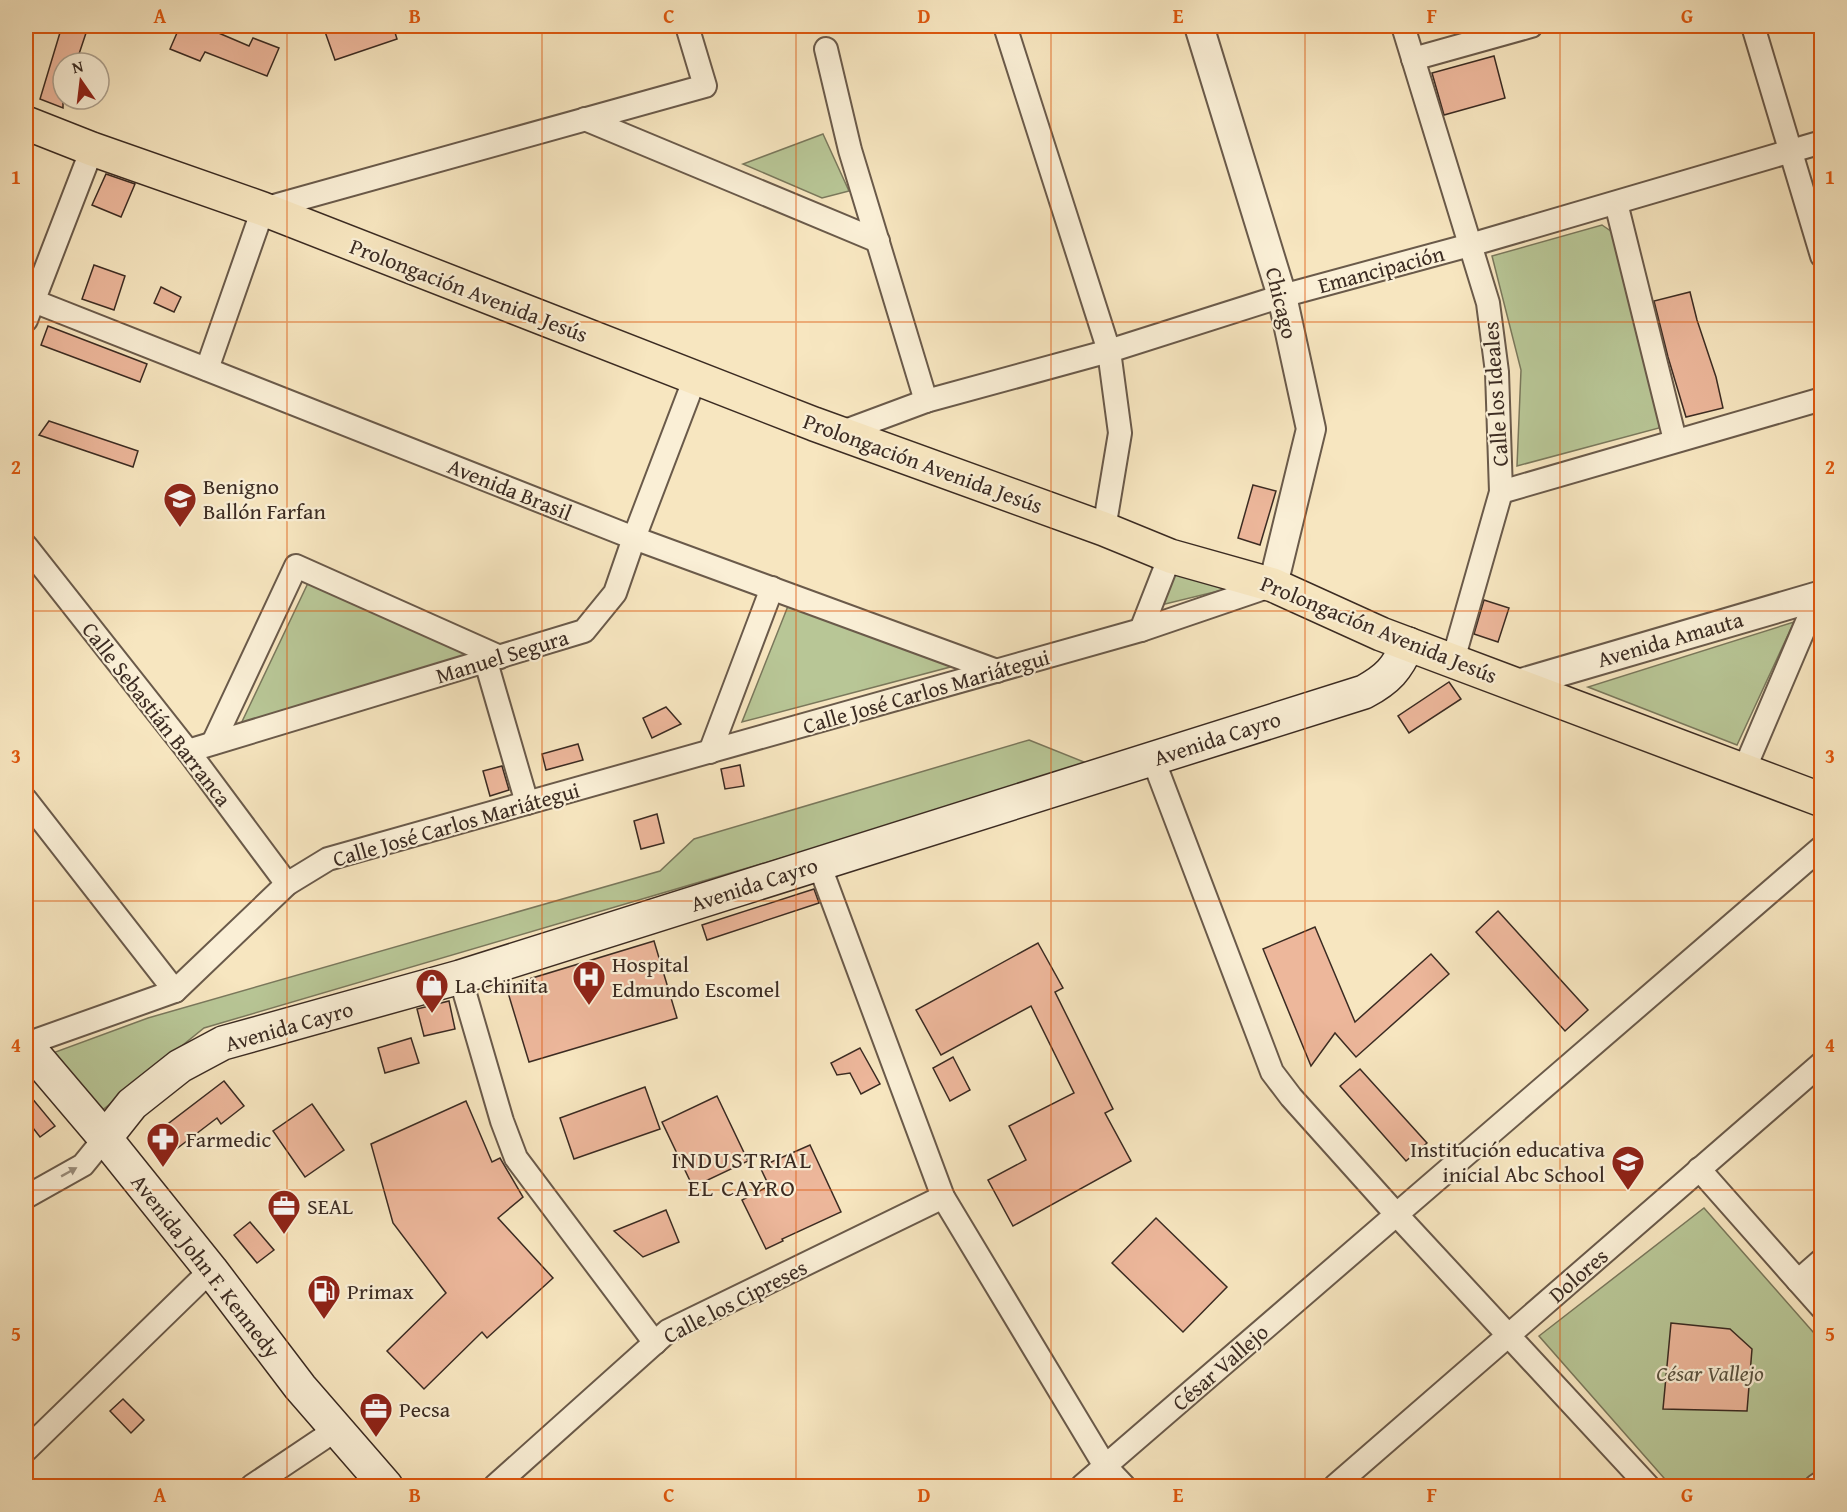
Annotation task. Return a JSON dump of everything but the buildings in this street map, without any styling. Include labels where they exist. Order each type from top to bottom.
[{"type":"main road","name":"Prolongación Avenida Jesús","points":[[26,123],[92,149],[263,209],[695,378],[1104,529],[1170,556],[1273,585],[1381,634],[1821,800]]},
{"type":"main road","name":"Avenida Cayro","points":[[105,1138],[132,1104],[180,1066],[224,1044],[460,976],[1364,692],[1392,673],[1408,644]]},
{"type":"main road","name":"Avenida John F. Kennedy","points":[[26,1044],[211,1270],[300,1387],[386,1486]]},
{"type":"street","points":[[207,369],[263,209],[705,86],[687,26]]},
{"type":"street","points":[[1005,26],[1110,351],[1120,433],[1104,529]]},
{"type":"street","name":"Chicago","points":[[1199,26],[1282,296],[1311,429],[1273,585]]},
{"type":"street","name":"Calle los Ideales","points":[[1403,26],[1488,303],[1497,372],[1501,492],[1454,660]]},
{"type":"street","points":[[1413,60],[1531,26]]},
{"type":"street","points":[[1753,26],[1821,256]]},
{"type":"street","points":[[826,49],[850,150],[926,401]]},
{"type":"street","points":[[585,119],[878,241]]},
{"type":"street","name":"Emancipación","points":[[840,433],[926,401],[1110,351],[1282,296],[1470,245],[1821,142]]},
{"type":"street","points":[[28,306],[92,149]]},
{"type":"street","points":[[1616,203],[1675,441]]},
{"type":"street","name":"Avenida Brasil","points":[[28,306],[207,369],[634,538],[998,671]]},
{"type":"street","name":"Manuel Segura","points":[[188,750],[584,631],[615,593],[695,378]]},
{"type":"street","points":[[1501,492],[1821,399]]},
{"type":"street","name":"Calle Sebastián Barranca","points":[[26,546],[188,750],[287,884]]},
{"type":"street","points":[[1142,630],[1170,556]]},
{"type":"street","points":[[213,743],[296,566],[493,659],[527,802]]},
{"type":"street","name":"Calle José Carlos Mariátegui","points":[[175,991],[287,884],[328,859],[1142,630],[1273,585]]},
{"type":"street","points":[[710,752],[772,588]]},
{"type":"street","points":[[1744,770],[1820,596]]},
{"type":"street","name":"Avenida Amauta","points":[[1518,684],[1820,596]]},
{"type":"street","points":[[1153,759],[1272,1072],[1291,1097],[1396,1214],[1648,1486]]},
{"type":"street","points":[[26,800],[175,991],[26,1044]]},
{"type":"street","name":"César Vallejo","points":[[1082,1486],[1821,847]]},
{"type":"street","points":[[819,864],[943,1197],[1105,1466],[1124,1486]]},
{"type":"street","points":[[460,976],[502,1121],[516,1158],[655,1342]]},
{"type":"street","name":"Dolores","points":[[1335,1486],[1821,1063]]},
{"type":"street","points":[[26,1197],[82,1165],[105,1138]]},
{"type":"street","points":[[1699,1170],[1821,1308]]},
{"type":"street","name":"Calle los Cipreses","points":[[495,1486],[668,1331],[943,1197]]},
{"type":"street","points":[[1798,1281],[1821,1260]]},
{"type":"street","points":[[26,1450],[211,1270]]},
{"type":"street","points":[[252,1486],[337,1429]]},
{"type":"street","points":[[1816,1486],[1821,1482]]},
{"type":"green space","points":[[823,134],[849,191],[822,198],[743,164]]},
{"type":"green space","points":[[1602,225],[1615,234],[1662,410],[1659,428],[1517,466],[1521,370],[1492,256]]},
{"type":"green space","points":[[1168,564],[1235,587],[1161,605]]},
{"type":"green space","points":[[309,581],[473,656],[238,730]]},
{"type":"green space","points":[[790,601],[954,666],[742,722]]},
{"type":"green space","points":[[1794,622],[1737,745],[1588,687]]},
{"type":"green space","points":[[1029,740],[1094,766],[204,1028],[100,1112],[50,1054],[148,1018],[660,871],[694,839]]},
{"type":"green space","name":"César Vallejo","points":[[1704,1208],[1821,1341],[1821,1467],[1798,1486],[1671,1486],[1539,1336]]},
{"type":"place","name":"Benigno Ballón Farfan","points":[[180,528]]},
{"type":"place","name":"Hospital Edmundo Escomel","points":[[589,1006]]},
{"type":"place","name":"La Chinita","points":[[432,1014]]},
{"type":"place","name":"Farmedic","points":[[163,1168]]},
{"type":"place","name":"Institución educativa inicial Abc School","points":[[1628,1191]]},
{"type":"place","name":"SEAL","points":[[284,1235]]},
{"type":"place","name":"Primax","points":[[324,1320]]},
{"type":"place","name":"Pecsa","points":[[376,1438]]},
{"type":"district","name":"INDUSTRIAL EL CAYRO","points":[[742,1174]]}]
